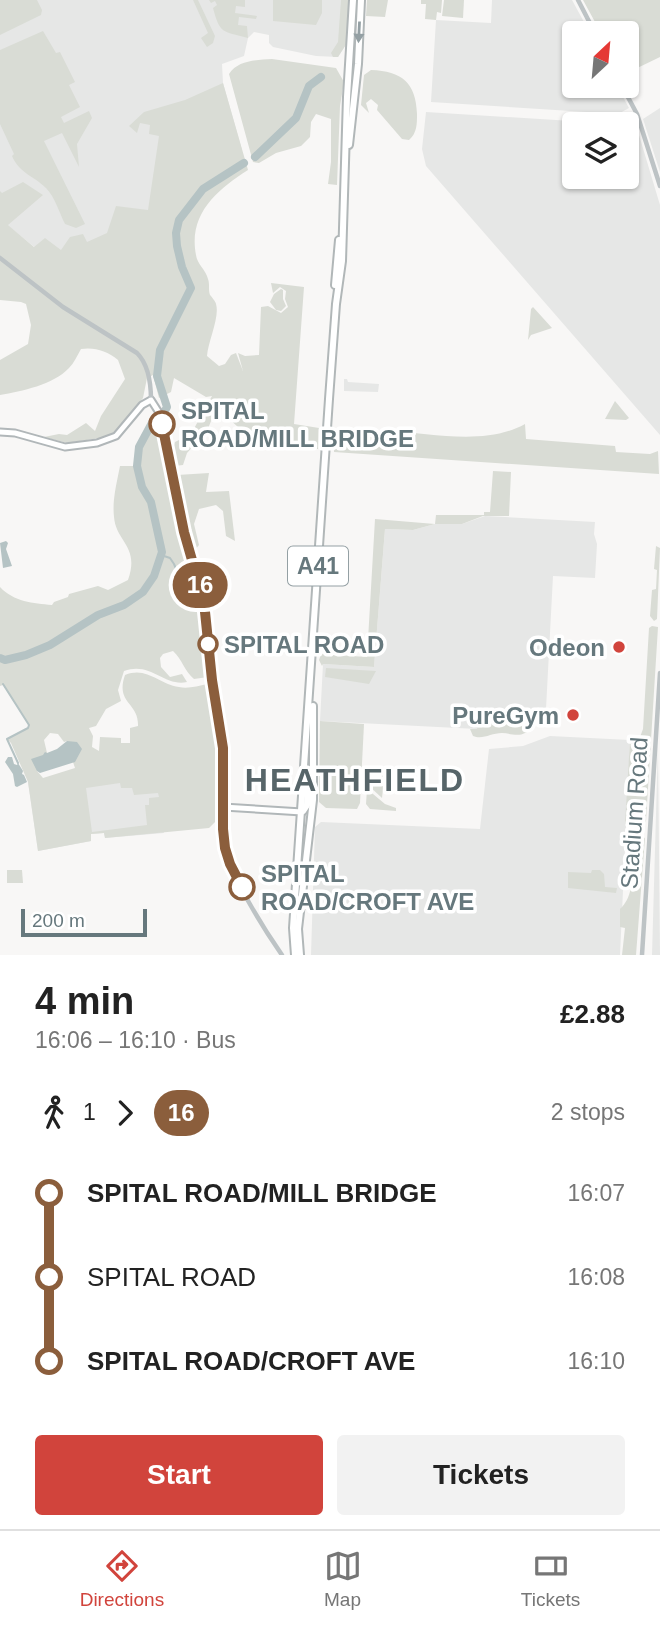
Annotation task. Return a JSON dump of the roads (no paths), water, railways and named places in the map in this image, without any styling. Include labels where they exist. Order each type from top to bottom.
[{"type":"highway","name":"A41","points":[[298,955],[293,928],[336,304],[335,272],[342,216],[353,0]]},
{"type":"highway","name":"A41","points":[[345,167],[358,64],[361,0]]},
{"type":"highway","name":"A41","points":[[298,955],[298,929],[311,814],[311,682]]},
{"type":"highway","points":[[302,812],[307,805],[308,773],[313,755]]},
{"type":"highway","points":[[297,880],[306,820],[311,814]]},
{"type":"main road","points":[[0,432],[15,433],[65,447],[97,443],[117,436],[142,405],[151,400],[161,422],[184,532],[204,602],[212,680],[223,748],[223,807],[302,812]]},
{"type":"street","points":[[578,0],[589,21]]},
{"type":"street","points":[[628,98],[637,114],[660,186]]},
{"type":"street","points":[[0,258],[63,307],[136,353],[144,362],[151,400]]},
{"type":"street","name":"Stadium Road","points":[[642,955],[660,673]]},
{"type":"street","points":[[223,807],[224,838],[230,864],[282,955]]},
{"type":"waterway","points":[[255,157],[296,118],[309,86],[321,77]]},
{"type":"waterway","points":[[0,658],[5,660],[26,655],[50,645],[98,615],[124,605],[143,592],[154,576],[162,552],[151,502],[142,487],[137,466],[139,447],[153,421],[163,414],[167,407],[157,376],[160,350],[191,288],[182,267],[176,233],[179,220],[203,189],[244,163]]},
{"type":"waterway","points":[[161,555],[170,558],[174,564],[193,609]]},
{"type":"waterway","points":[[3,684],[29,725],[7,739],[18,763]]},
{"type":"place","name":"SPITAL ROAD/MILL BRIDGE","points":[[162,424]]},
{"type":"place","name":"SPITAL ROAD","points":[[208,644]]},
{"type":"place","name":"Odeon","points":[[619,647]]},
{"type":"place","name":"PureGym","points":[[573,715]]},
{"type":"place","name":"SPITAL ROAD/CROFT AVE","points":[[242,887]]},
{"type":"district","name":"HEATHFIELD","points":[[355,780]]}]
